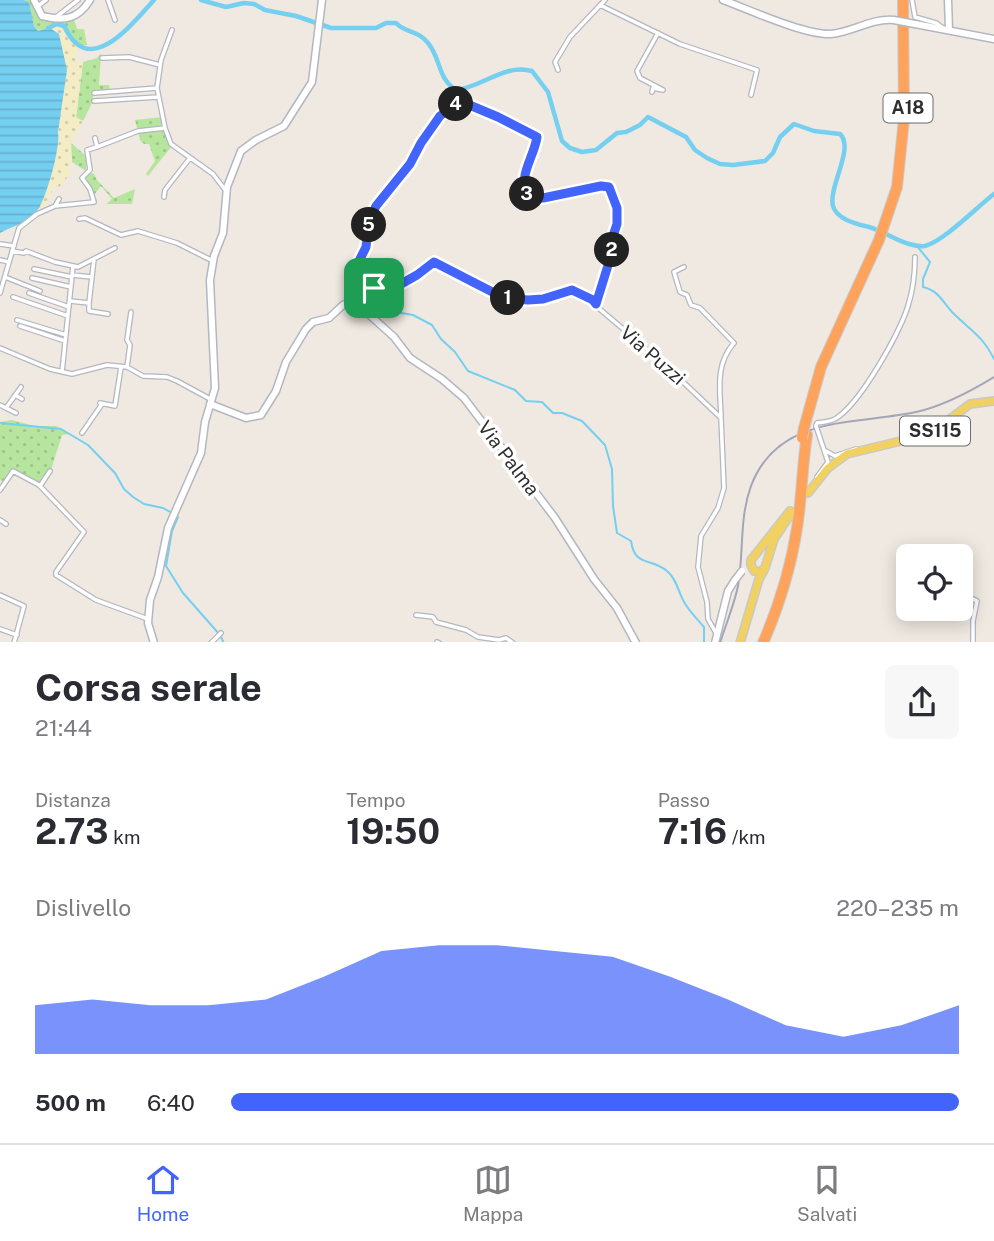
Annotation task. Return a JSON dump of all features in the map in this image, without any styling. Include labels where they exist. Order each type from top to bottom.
[{"type":"highway","name":"A18","points":[[761,642],[781,597],[791,559],[809,430],[824,369],[892,215],[904,169],[907,140],[905,0]]},
{"type":"main road","name":"SS115","points":[[807,492],[832,464],[847,454],[930,434],[970,404],[994,401]]},
{"type":"main road","name":"SS115","points":[[818,478],[830,458],[869,448]]},
{"type":"main road","points":[[791,512],[774,539],[739,642],[756,578],[751,565],[752,559],[791,512]]},
{"type":"main road","points":[[752,559],[760,556],[765,566]]},
{"type":"main road","points":[[754,570],[765,566]]},
{"type":"street","points":[[46,0],[35,4],[42,16],[55,18],[75,17],[84,10],[90,0]]},
{"type":"street","points":[[55,18],[78,0]]},
{"type":"street","points":[[108,0],[115,20]]},
{"type":"street","points":[[154,642],[148,619],[169,528],[201,453],[216,382],[211,294],[213,261],[223,233],[226,191],[242,151],[256,140],[284,126],[312,82],[322,0]]},
{"type":"street","points":[[558,70],[555,62],[565,44],[605,0]]},
{"type":"street","points":[[723,0],[736,2],[821,34],[843,32],[879,20],[894,20],[994,38]]},
{"type":"street","points":[[912,0],[915,18],[947,29]]},
{"type":"street","points":[[947,29],[948,0]]},
{"type":"street","points":[[600,5],[694,49],[758,70],[751,95]]},
{"type":"street","points":[[172,30],[160,65],[157,88],[171,144],[214,174],[226,191]]},
{"type":"street","points":[[652,92],[653,88],[663,90],[640,78],[637,73],[658,33]]},
{"type":"street","points":[[102,58],[129,57],[160,65]]},
{"type":"street","points":[[94,93],[157,88]]},
{"type":"street","points":[[94,101],[158,97]]},
{"type":"street","points":[[374,288],[359,261],[366,247],[373,213],[410,164],[440,116],[463,100],[537,137],[524,176],[525,190],[529,197],[543,198],[601,186],[609,187],[617,208],[617,224],[610,259],[596,304]]},
{"type":"street","points":[[0,293],[19,228],[37,214],[55,206],[94,202],[90,189],[82,178],[90,170],[88,150],[138,131],[166,128]]},
{"type":"street","points":[[95,138],[97,147]]},
{"type":"street","points":[[164,197],[165,190],[190,158]]},
{"type":"street","points":[[55,206],[59,199]]},
{"type":"street","points":[[79,219],[85,218],[122,236],[138,231],[177,243],[213,261]]},
{"type":"street","points":[[10,234],[17,235]]},
{"type":"street","points":[[0,244],[79,267],[115,248]]},
{"type":"street","points":[[847,454],[830,458],[809,430],[817,423],[831,421],[840,416],[869,383],[904,317],[914,285],[915,257]]},
{"type":"street","points":[[94,259],[89,312],[108,314]]},
{"type":"street","points":[[0,260],[9,262]]},
{"type":"street","points":[[0,348],[45,368],[62,372],[75,374],[105,365],[124,367],[148,377],[167,377],[246,418],[261,415],[269,406],[286,362],[313,322],[329,318],[343,304],[374,288],[401,284],[434,262],[504,298],[543,299],[572,290],[596,304]]},
{"type":"street","points":[[62,372],[73,266]]},
{"type":"street","points":[[684,267],[674,272],[680,292],[686,294],[691,305],[700,308],[734,343]]},
{"type":"street","points":[[34,269],[92,277]]},
{"type":"street","points":[[5,277],[40,291]]},
{"type":"street","points":[[32,278],[71,287]]},
{"type":"street","points":[[29,293],[69,304],[89,303]]},
{"type":"street","points":[[13,296],[68,316]]},
{"type":"street","name":"Via Palma","points":[[353,300],[394,337],[410,358],[442,379],[464,398],[555,519],[594,579],[617,608],[636,642]]},
{"type":"street","name":"Via Puzzi","points":[[596,304],[721,418]]},
{"type":"street","points":[[82,433],[101,404],[115,406],[130,345],[127,340],[131,313]]},
{"type":"street","points":[[18,320],[65,338]]},
{"type":"street","points":[[20,326],[65,338]]},
{"type":"street","points":[[718,634],[708,619],[707,602],[698,567],[701,536],[724,493],[719,377],[726,355],[734,343],[740,340]]},
{"type":"street","points":[[6,408],[21,387]]},
{"type":"street","points":[[15,395],[22,398]]},
{"type":"street","points":[[0,405],[16,413]]},
{"type":"street","points":[[0,490],[13,471],[40,486],[84,532],[57,575],[96,600],[148,619]]},
{"type":"street","points":[[40,486],[50,471]]},
{"type":"street","points":[[0,520],[6,524]]},
{"type":"street","points":[[715,642],[728,591],[752,559]]},
{"type":"street","points":[[742,571],[754,570]]},
{"type":"street","points":[[0,595],[24,606],[14,642]]},
{"type":"street","points":[[973,599],[977,601],[973,617]]},
{"type":"street","points":[[416,615],[433,617],[436,622],[466,630],[478,637],[499,640],[505,638],[513,642]]},
{"type":"street","points":[[972,621],[973,642]]},
{"type":"street","points":[[0,629],[17,635]]},
{"type":"street","points":[[211,642],[221,633]]},
{"type":"green space","points":[[23,0],[32,0],[38,14],[74,19],[77,29],[84,29],[87,45],[73,43],[62,27],[39,31],[34,26],[29,3]]},
{"type":"green space","points":[[101,53],[99,85],[109,85],[110,92],[94,92],[83,121],[76,118],[83,62],[97,58]]},
{"type":"green space","points":[[162,117],[172,146],[148,176],[146,174],[155,161],[149,144],[140,140],[135,120]]},
{"type":"green space","points":[[71,143],[86,156],[86,171],[72,162]]},
{"type":"green space","points":[[91,173],[114,198],[135,189],[132,204],[106,204],[112,199],[101,186],[94,195],[83,178]]},
{"type":"green space","points":[[12,420],[34,426],[56,426],[70,434],[62,435],[51,470],[39,484],[14,471],[4,483],[0,480],[0,422]]},
{"type":"sand","points":[[59,26],[77,46],[76,62],[83,62],[76,117],[83,121],[71,143],[72,162],[68,168],[72,172],[59,187],[55,186],[39,212],[59,141],[59,34],[50,28]]},
{"type":"water","points":[[0,0],[29,2],[34,26],[38,31],[50,28],[59,34],[67,70],[57,149],[41,205],[33,215],[0,233]]},
{"type":"waterway","points":[[48,28],[57,24],[64,26],[74,41],[85,48],[97,48],[110,43],[122,33],[154,0]]},
{"type":"waterway","points":[[201,0],[226,7],[254,4],[265,10],[296,16],[331,28],[376,28],[386,23],[396,23],[428,43],[445,80],[456,90],[513,70],[532,71],[548,92],[562,141],[570,148],[582,152],[596,150],[617,133],[640,125],[648,117],[686,137],[695,150],[720,164],[765,161],[773,153],[780,137],[794,124],[814,131],[840,134],[845,148],[832,198],[835,211],[848,221],[912,245],[925,246],[933,243],[994,194]]},
{"type":"waterway","points":[[917,246],[930,262],[923,279],[923,287],[940,297],[980,338],[994,359]]},
{"type":"waterway","points":[[378,291],[396,312],[413,315],[432,325],[468,371],[515,390],[526,401],[542,402],[553,413],[562,413],[582,421],[605,445],[612,469],[617,533],[631,541],[640,559],[661,567],[671,575],[686,605],[704,627],[704,642]]},
{"type":"waterway","points":[[0,423],[61,429],[88,445],[133,497],[144,504],[172,513]]},
{"type":"waterway","points":[[177,516],[166,566],[183,593],[224,642]]},
{"type":"railway","points":[[720,642],[738,586],[747,498],[763,463],[780,446],[799,434],[821,427],[916,412],[936,406],[994,377]]},
{"type":"route","points":[[463,100],[537,137],[523,178],[529,197],[543,198],[605,185],[609,187],[616,203],[618,219],[612,251],[596,304],[572,290],[543,299],[504,298],[434,262],[401,284],[374,288],[359,261],[366,247],[369,222],[376,206],[410,164],[440,116],[460,101],[463,100]]}]
